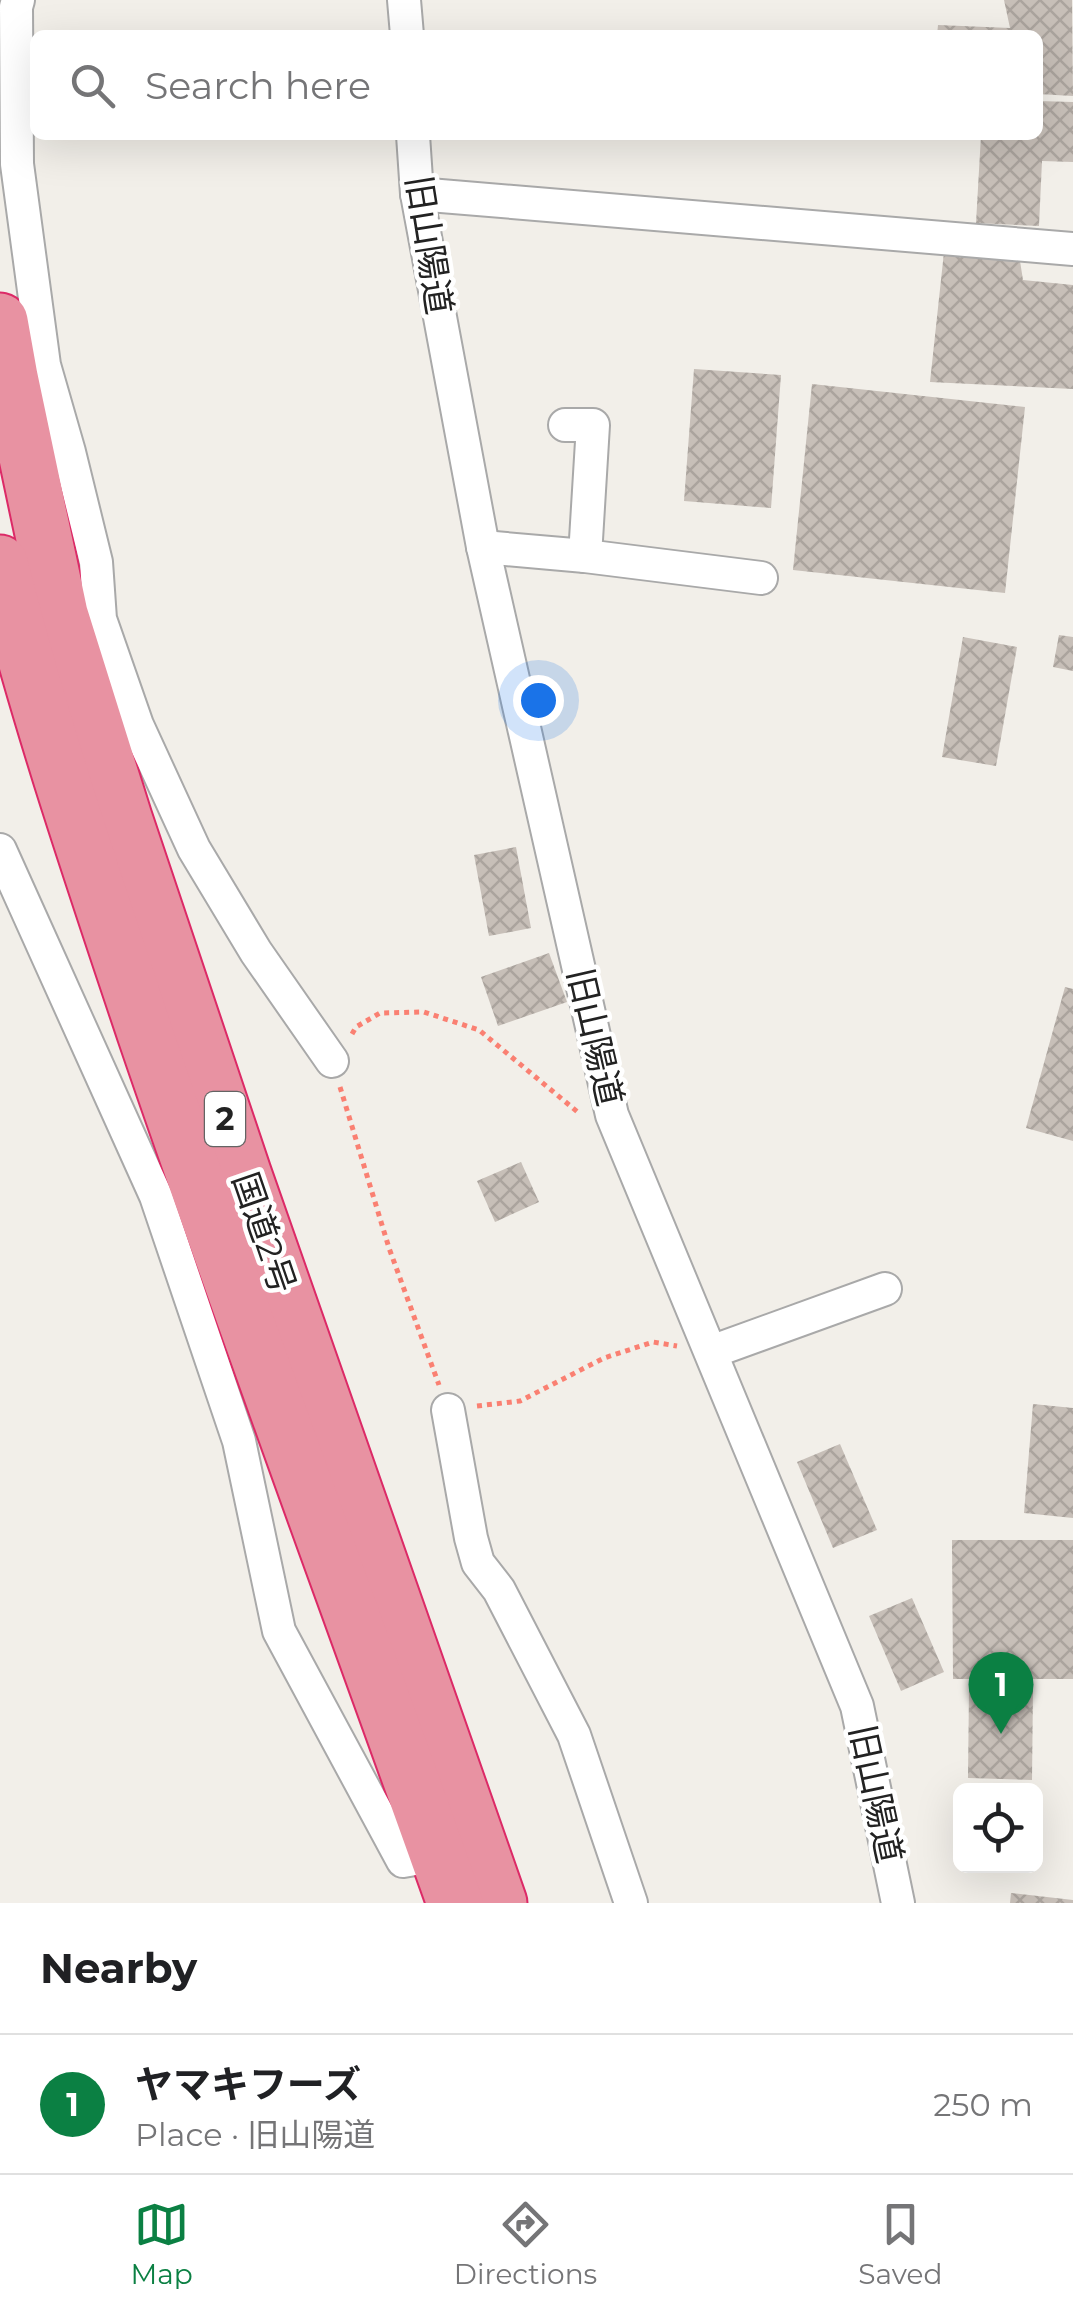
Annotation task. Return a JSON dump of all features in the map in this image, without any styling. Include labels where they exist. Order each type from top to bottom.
[{"type":"highway","name":"国道2号","points":[[0,321],[27,371],[60,614],[124,818],[243,1174],[499,1903]]},
{"type":"highway","name":"国道2号","points":[[0,562],[176,1189],[446,1879]]},
{"type":"street","points":[[18,0],[17,164],[27,371],[69,452],[96,562],[100,619],[137,726],[194,850],[256,952],[332,1061]]},
{"type":"street","points":[[404,0],[406,30]]},
{"type":"street","name":"旧山陽道","points":[[413,140],[417,194],[483,547],[612,1115],[858,1706],[898,1903]]},
{"type":"street","points":[[417,194],[1073,249]]},
{"type":"street","points":[[565,425],[594,425],[585,556]]},
{"type":"street","points":[[483,547],[760,578]]},
{"type":"street","points":[[0,850],[176,1189],[239,1441],[279,1631],[402,1861],[446,1879]]},
{"type":"street","points":[[710,1352],[885,1290]]},
{"type":"street","points":[[448,1410],[478,1563],[500,1590],[574,1735],[631,1903]]},
{"type":"path","points":[[612,1115],[592,1118],[580,1114],[479,1030],[424,1012],[380,1013],[356,1027],[332,1061],[389,1248],[448,1410],[520,1400],[604,1358],[653,1342],[710,1352]]},
{"type":"building","points":[[1004,0],[1072,0],[1073,96],[1043,94],[1043,30],[938,30],[938,25],[1010,28]]},
{"type":"building","points":[[1043,101],[1073,102],[1073,162],[1042,161],[1039,226],[976,223],[981,140],[1043,140]]},
{"type":"building","points":[[944,252],[1020,261],[1023,280],[1073,285],[1073,389],[930,382]]},
{"type":"building","points":[[694,369],[781,375],[771,508],[684,501]]},
{"type":"building","points":[[812,384],[1025,407],[1005,593],[793,570]]},
{"type":"building","points":[[1059,635],[1073,637],[1073,671],[1053,667]]},
{"type":"building","points":[[963,637],[1017,647],[996,766],[942,757]]},
{"type":"building","points":[[516,847],[531,928],[489,936],[474,855]]},
{"type":"building","points":[[549,953],[567,1002],[498,1026],[481,977]]},
{"type":"building","points":[[1065,987],[1073,989],[1073,1141],[1026,1128]]},
{"type":"building","points":[[521,1162],[539,1202],[495,1222],[477,1181]]},
{"type":"building","points":[[1033,1404],[1073,1408],[1073,1518],[1024,1513]]},
{"type":"building","points":[[840,1444],[877,1530],[833,1548],[797,1462]]},
{"type":"building","points":[[952,1540],[1073,1540],[1073,1679],[953,1679]]},
{"type":"building","points":[[912,1598],[944,1672],[901,1691],[869,1616]]},
{"type":"building","points":[[969,1689],[1033,1690],[1032,1780],[968,1778]]},
{"type":"building","points":[[1011,1893],[1073,1900],[1073,1903],[1010,1903]]},
{"type":"place","name":"ヤマキフーズ","points":[[1001,1734]]}]
